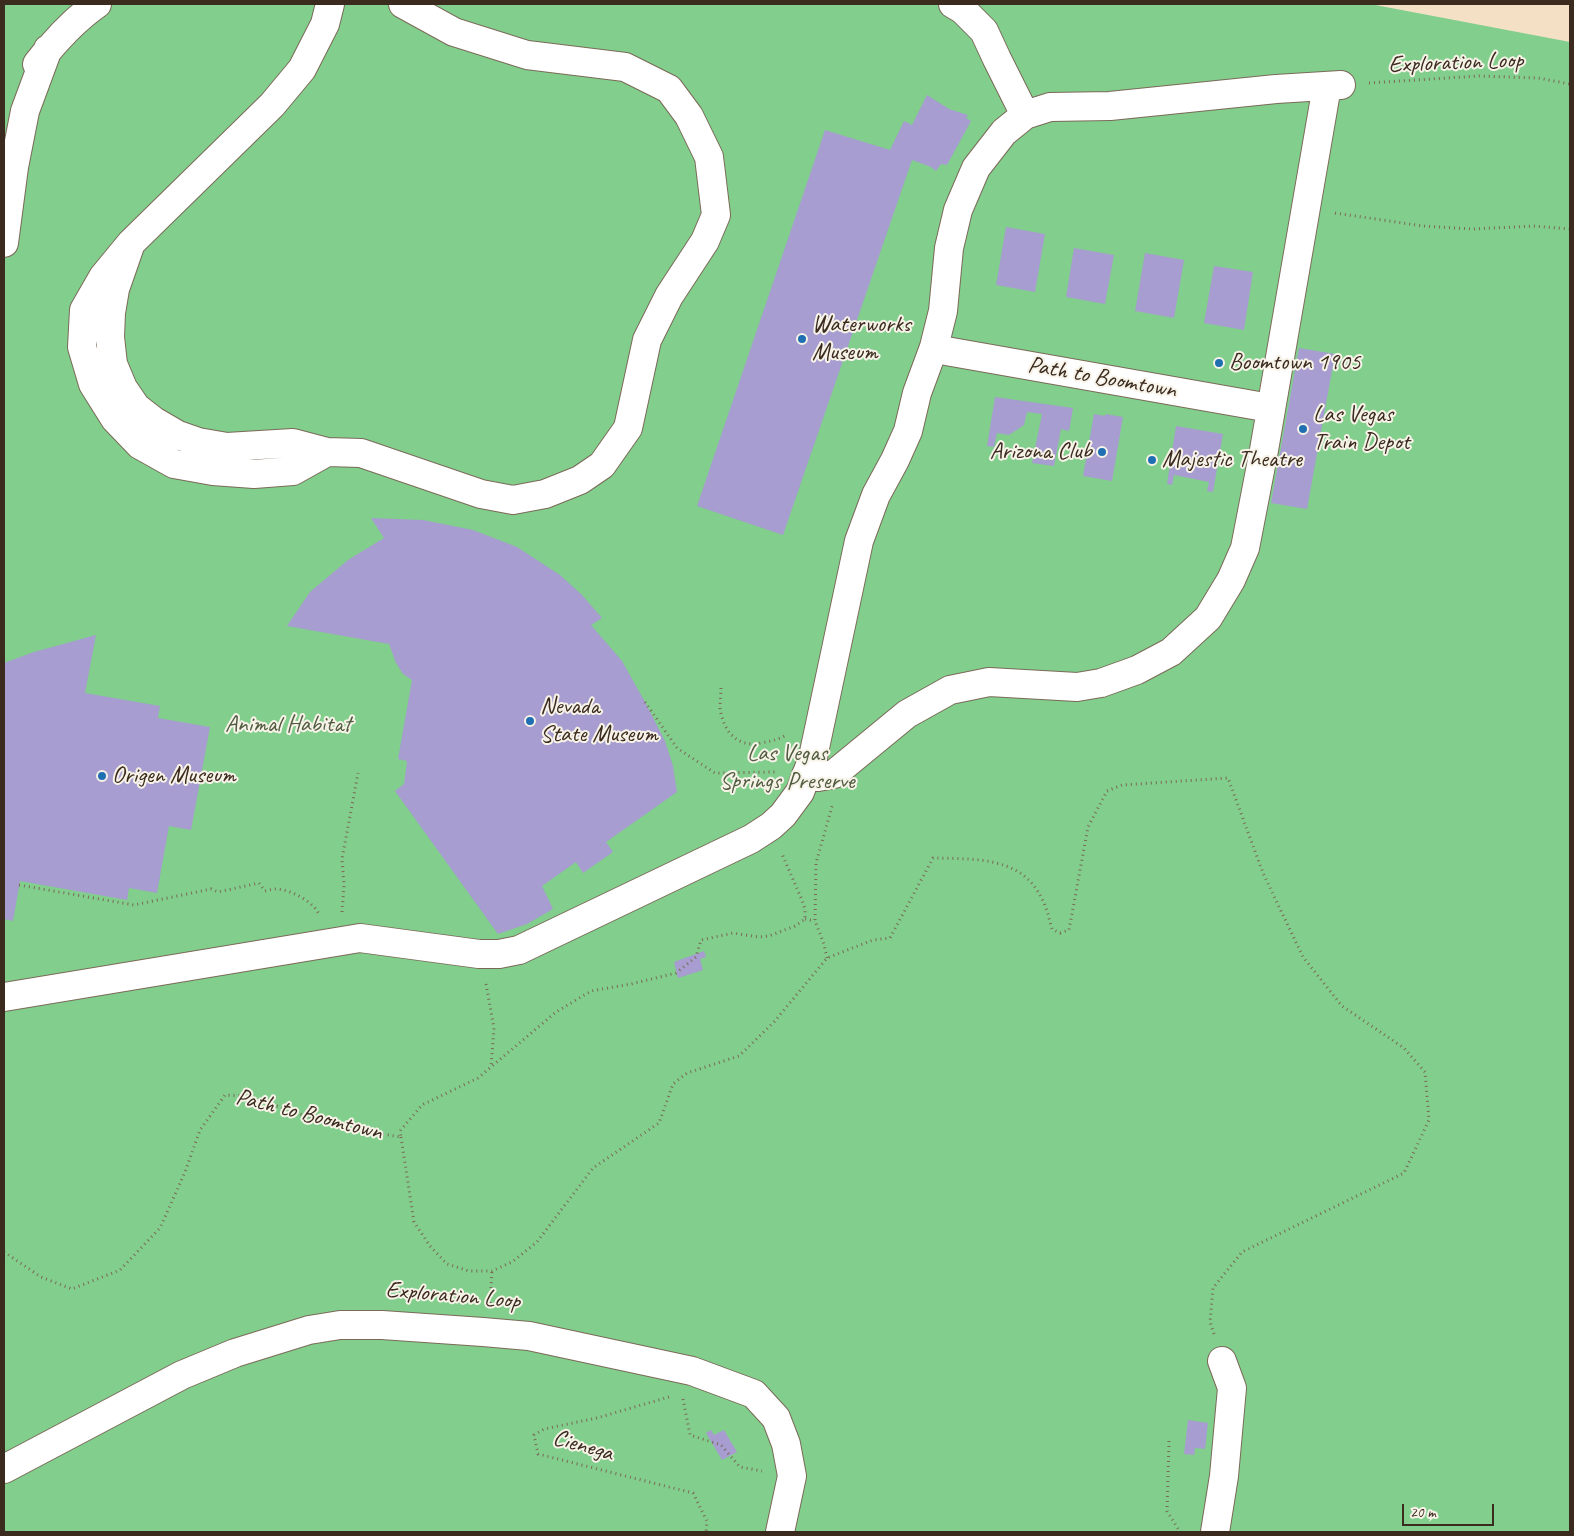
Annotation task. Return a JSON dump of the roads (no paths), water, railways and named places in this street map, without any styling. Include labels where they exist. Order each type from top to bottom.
[{"type":"street","points":[[4,118],[14,94],[48,49],[86,12],[97,4]]},
{"type":"street","points":[[330,4],[325,24],[302,69],[272,105],[131,243],[103,277],[84,310],[82,347],[93,384],[114,420],[140,445],[174,464],[213,471],[254,474],[293,471],[327,452],[361,453],[481,494],[514,500],[545,494],[580,480],[602,464],[628,428],[647,340],[669,296],[706,241],[716,214],[709,157],[689,116],[669,89],[625,67],[527,55],[454,32],[403,4]]},
{"type":"street","points":[[953,4],[963,10],[984,31],[996,60],[1025,114]]},
{"type":"street","points":[[4,243],[14,167],[25,111],[48,49]]},
{"type":"street","points":[[4,997],[360,938],[479,954],[499,954],[519,950],[751,839],[771,826],[783,815],[800,792],[813,757],[859,541],[876,495],[908,431],[917,394],[934,347],[943,311],[949,248],[958,210],[976,168],[1004,132],[1025,114],[1050,107],[1110,106],[1334,85],[1270,408],[1245,548],[1231,580],[1208,618],[1171,652],[1138,670],[1101,683],[1077,687],[988,682],[950,690],[907,714],[834,774],[818,777],[806,776]]},
{"type":"street","name":"Path to Boomtown","points":[[934,347],[946,351],[1270,408]]},
{"type":"street","points":[[4,1469],[182,1375],[245,1350],[309,1330],[340,1325],[382,1325],[530,1336],[687,1382],[754,1394],[776,1418],[786,1444],[792,1476],[780,1532]]},
{"type":"street","points":[[1214,1532],[1224,1476],[1232,1388],[1222,1361]]},
{"type":"place","name":"Waterworks Museum","points":[[802,339]]},
{"type":"place","name":"Boomtown 1905","points":[[1219,363]]},
{"type":"place","name":"Las Vegas Train Depot","points":[[1303,429]]},
{"type":"place","name":"Arizona Club","points":[[1102,452]]},
{"type":"place","name":"Majestic Theatre","points":[[1152,460]]},
{"type":"place","name":"Nevada State Museum","points":[[530,721]]},
{"type":"place","name":"Origen Museum","points":[[102,776]]},
{"type":"park label","name":"Animal Habitat","points":[[288,725]]},
{"type":"park label","name":"Las Vegas Springs Preserve","points":[[787,768]]}]
